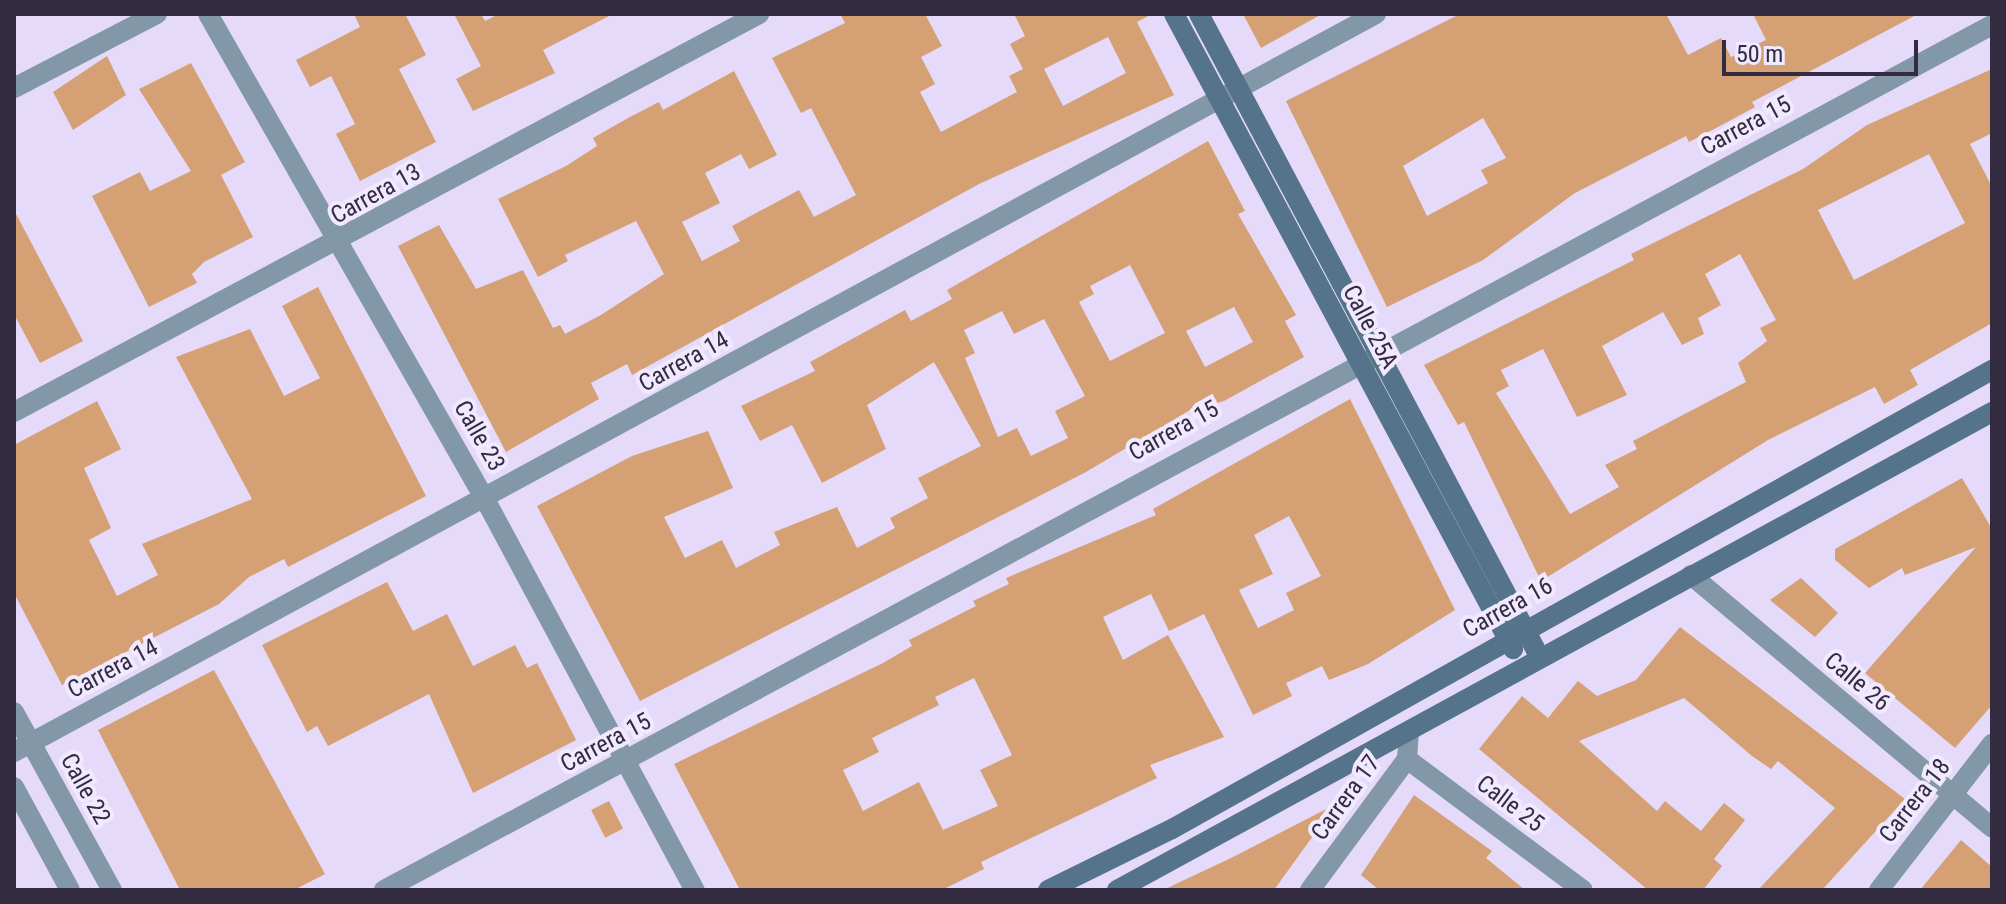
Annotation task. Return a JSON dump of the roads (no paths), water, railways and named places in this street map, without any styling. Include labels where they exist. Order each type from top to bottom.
[{"type":"street","points":[[14,88],[157,14]]},
{"type":"street","name":"Calle 23","points":[[208,14],[486,501],[695,890]]},
{"type":"street","name":"Carrera 13","points":[[14,412],[340,243],[759,14]]},
{"type":"street","name":"Calle 25A","points":[[1174,14],[1219,98],[1368,355]]},
{"type":"street","name":"Calle 25A","points":[[1199,14],[1368,355],[1530,660]]},
{"type":"street","name":"Carrera 14","points":[[22,747],[486,501],[1376,14]]},
{"type":"street","name":"Carrera 15","points":[[384,890],[626,762],[1368,355],[1992,25]]},
{"type":"street","name":"Carrera 16","points":[[1048,890],[1172,829],[1516,633],[1992,370]]},
{"type":"street","points":[[1117,890],[1409,731],[1530,660],[1992,412]]},
{"type":"street","name":"Calle 26","points":[[1691,575],[1992,828]]},
{"type":"street","name":"Calle 22","points":[[14,712],[22,747],[112,890]]},
{"type":"street","name":"Carrera 17","points":[[1310,890],[1407,759],[1409,731]]},
{"type":"street","name":"Carrera 18","points":[[1879,890],[1992,744]]},
{"type":"street","name":"Calle 25","points":[[1407,759],[1583,890]]},
{"type":"street","points":[[14,787],[70,890]]}]
